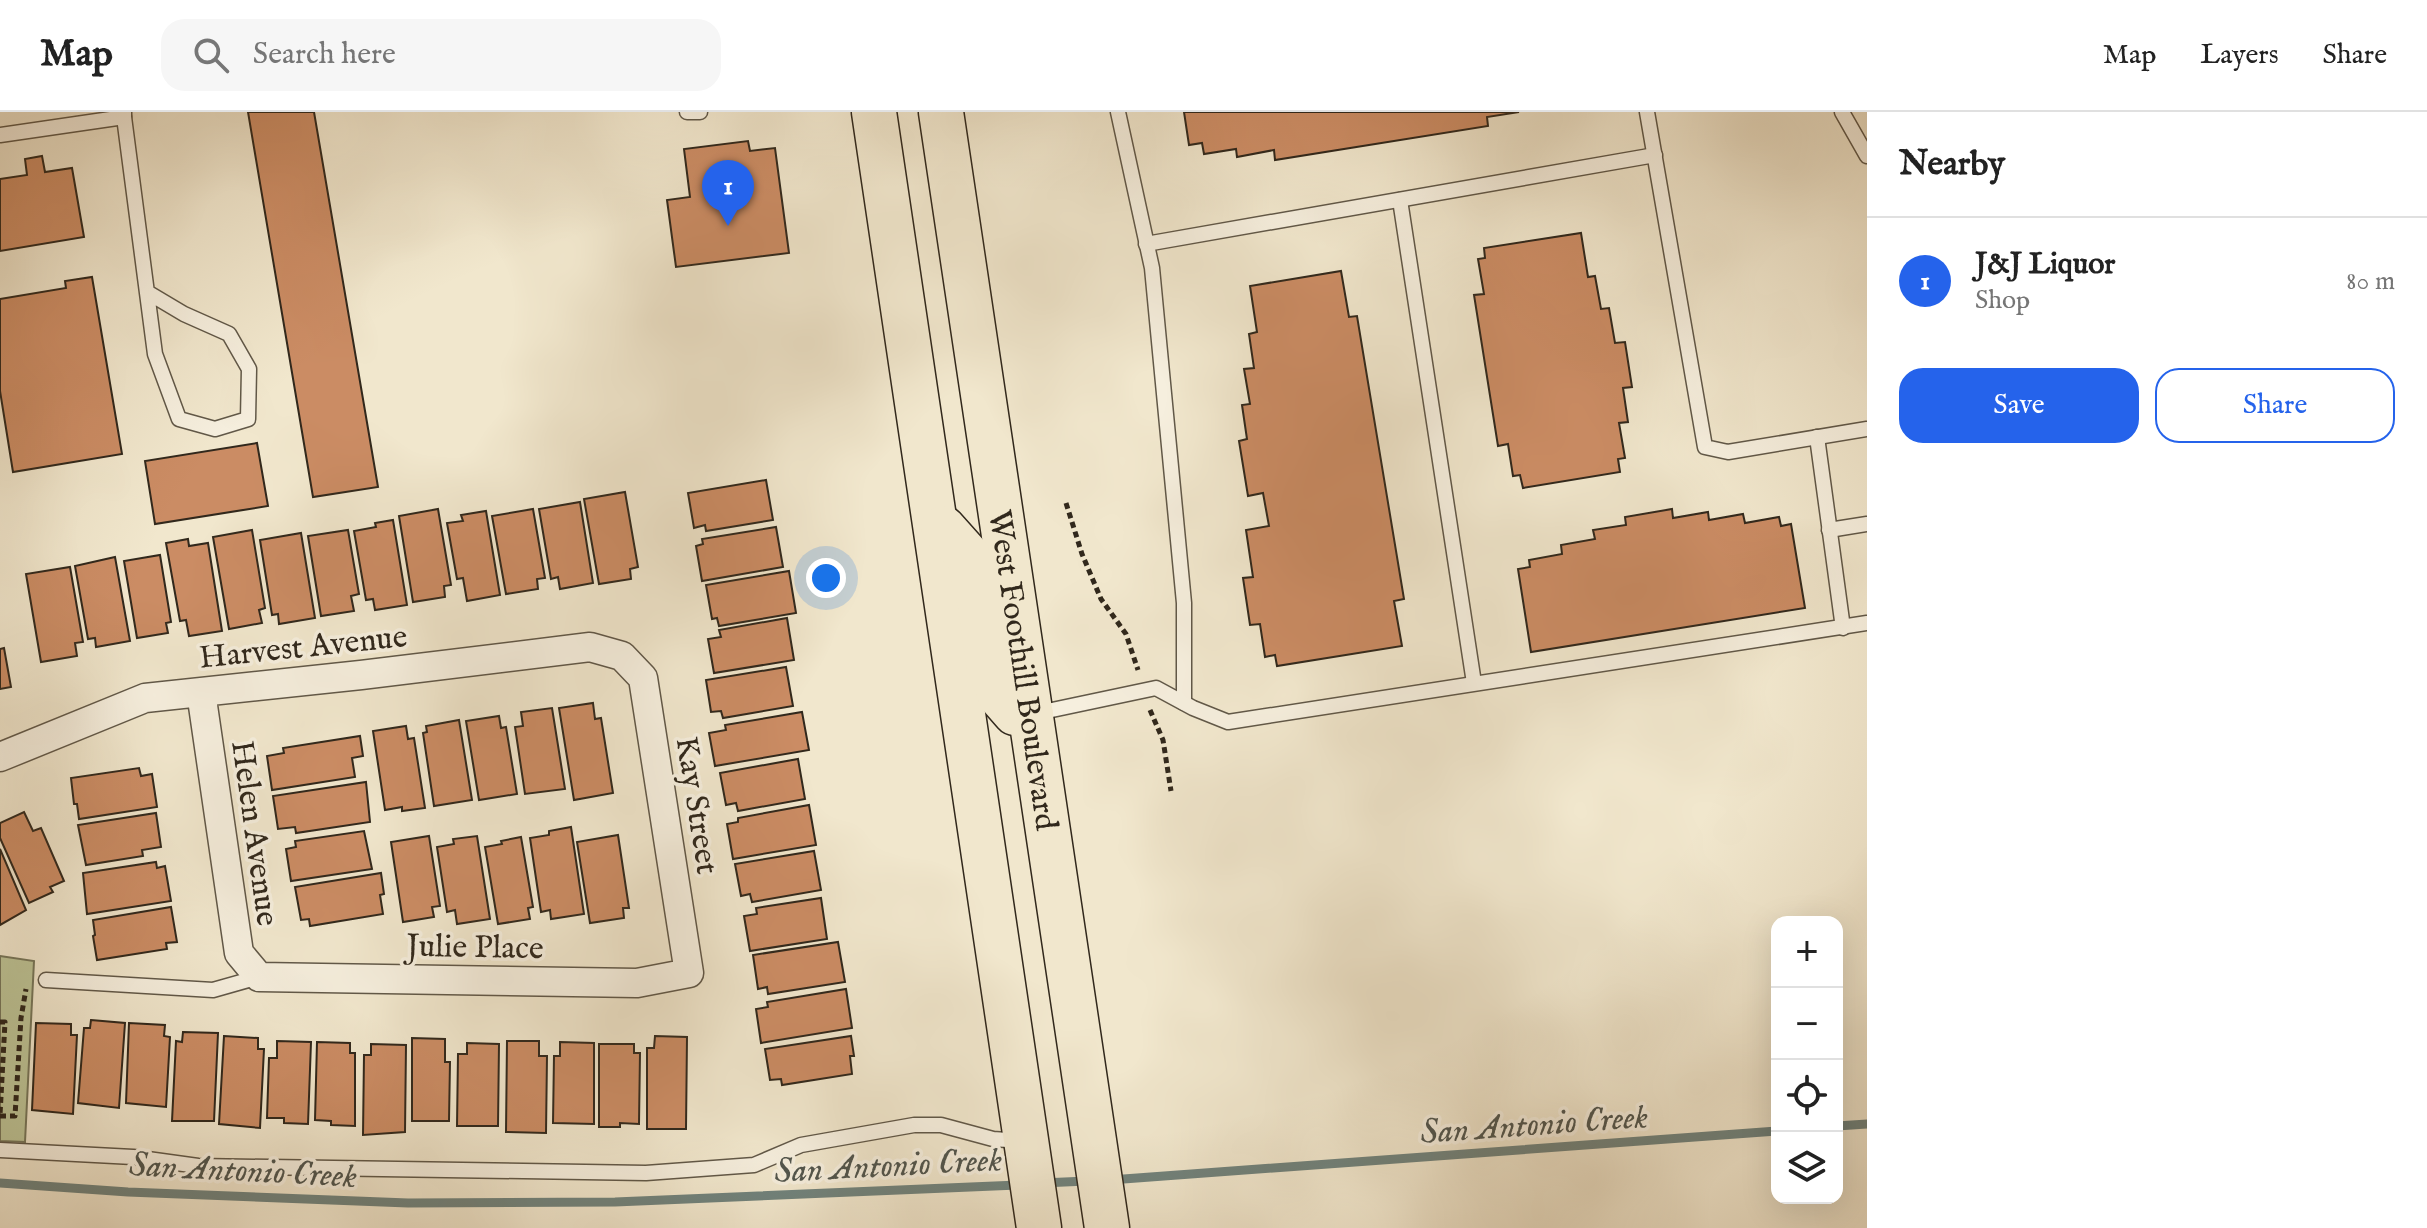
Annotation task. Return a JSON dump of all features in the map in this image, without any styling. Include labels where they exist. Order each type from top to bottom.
[{"type":"main road","name":"West Foothill Boulevard","points":[[874,112],[1038,1221]]},
{"type":"main road","name":"West Foothill Boulevard","points":[[941,112],[1106,1218]]},
{"type":"main road","points":[[934,517],[968,556],[980,605],[989,668],[1001,697],[1015,713],[1031,714]]},
{"type":"street","name":"Harvest Avenue","points":[[0,757],[145,698],[590,647],[622,656]]},
{"type":"street","name":"Kay Street","points":[[622,656],[643,678],[689,973]]},
{"type":"street","name":"Helen Avenue","points":[[201,692],[239,953],[259,977]]},
{"type":"street","name":"Julie Place","points":[[259,977],[637,983],[689,973]]},
{"type":"lane","points":[[687,112],[700,112]]},
{"type":"lane","points":[[1118,112],[1152,268],[1184,603],[1184,703]]},
{"type":"lane","points":[[1647,112],[1705,447],[1728,452],[1867,429]]},
{"type":"lane","points":[[1842,112],[1867,156]]},
{"type":"lane","points":[[0,135],[124,114],[155,354],[179,419],[215,429],[248,419],[249,369],[229,334],[184,314],[147,292]]},
{"type":"lane","points":[[1146,244],[1655,155]]},
{"type":"lane","points":[[1400,200],[1474,683]]},
{"type":"lane","points":[[1817,437],[1843,628]]},
{"type":"lane","points":[[1829,530],[1867,524]]},
{"type":"lane","points":[[1031,714],[1156,688],[1228,722],[1867,623]]},
{"type":"lane","points":[[46,980],[213,990],[259,977]]},
{"type":"lane","points":[[0,1150],[133,1157],[198,1166],[646,1173],[754,1165],[801,1145],[914,1125],[941,1125],[1027,1150]]},
{"type":"path","points":[[1066,503],[1082,554],[1101,599],[1126,634],[1143,691],[1163,740],[1171,791]]},
{"type":"path","points":[[0,1022],[5,1022],[0,1116],[15,1116],[21,1018],[31,965],[47,966],[46,980]]},
{"type":"green space","points":[[0,956],[34,961],[25,1142],[0,1141]]},
{"type":"building","points":[[248,112],[314,112],[378,487],[313,497]]},
{"type":"building","points":[[1184,112],[1519,112],[1487,117],[1488,126],[1275,160],[1274,150],[1237,157],[1236,149],[1204,154],[1202,143],[1189,145]]},
{"type":"building","points":[[748,141],[750,151],[775,148],[789,253],[676,267],[667,200],[690,197],[684,149]]},
{"type":"building","points":[[42,156],[45,172],[72,168],[84,237],[0,251],[0,179],[27,175],[25,159]]},
{"type":"building","points":[[1581,233],[1588,277],[1595,276],[1601,309],[1609,308],[1615,343],[1625,342],[1632,387],[1623,388],[1628,422],[1619,423],[1625,458],[1618,459],[1620,472],[1523,488],[1520,475],[1513,476],[1508,444],[1498,446],[1474,295],[1484,294],[1478,259],[1485,258],[1484,248]]},
{"type":"building","points":[[1341,271],[1349,317],[1357,316],[1404,599],[1394,601],[1402,646],[1277,666],[1275,655],[1265,657],[1260,624],[1250,625],[1243,578],[1253,577],[1246,530],[1269,526],[1263,493],[1248,496],[1239,441],[1247,439],[1242,405],[1250,404],[1244,369],[1254,368],[1249,334],[1257,332],[1250,286]]},
{"type":"building","points":[[92,277],[122,454],[13,472],[0,391],[0,299],[66,288],[65,281]]},
{"type":"building","points":[[257,443],[268,506],[155,524],[145,461]]},
{"type":"building","points":[[766,480],[773,520],[706,531],[705,525],[694,528],[688,493]]},
{"type":"building","points":[[625,492],[638,567],[630,569],[631,579],[599,584],[584,499]]},
{"type":"building","points":[[580,502],[593,583],[560,589],[558,577],[551,579],[539,509]]},
{"type":"building","points":[[438,509],[451,585],[444,586],[445,597],[413,602],[399,516]]},
{"type":"building","points":[[533,509],[545,578],[537,579],[538,589],[506,594],[492,516]]},
{"type":"building","points":[[1672,509],[1673,518],[1708,512],[1709,520],[1743,514],[1745,523],[1779,517],[1781,526],[1791,524],[1805,608],[1531,652],[1518,569],[1530,567],[1529,560],[1562,554],[1561,545],[1595,539],[1593,530],[1626,525],[1625,517]]},
{"type":"building","points":[[486,511],[500,595],[467,601],[463,578],[457,579],[447,523],[463,521],[461,515]]},
{"type":"building","points":[[393,520],[407,605],[375,610],[373,599],[366,600],[354,531]]},
{"type":"building","points":[[776,527],[783,567],[702,581],[696,546],[703,544],[702,539]]},
{"type":"building","points":[[252,530],[265,608],[259,610],[262,623],[229,629],[213,537]]},
{"type":"building","points":[[348,530],[359,594],[351,596],[354,611],[321,616],[308,536]]},
{"type":"building","points":[[301,533],[315,618],[279,624],[278,614],[272,615],[260,540]]},
{"type":"building","points":[[188,539],[189,546],[208,543],[222,631],[189,636],[186,620],[180,621],[166,543]]},
{"type":"building","points":[[160,555],[171,622],[166,623],[168,633],[137,638],[124,561]]},
{"type":"building","points":[[115,557],[130,641],[96,647],[95,638],[88,639],[75,566]]},
{"type":"building","points":[[70,567],[83,642],[75,643],[77,656],[41,662],[26,574]]},
{"type":"building","points":[[789,571],[796,613],[719,626],[717,618],[712,619],[706,585]]},
{"type":"building","points":[[787,618],[794,660],[714,673],[708,639],[721,637],[719,630]]},
{"type":"building","points":[[4,648],[11,687],[0,689],[0,649]]},
{"type":"building","points":[[786,667],[793,706],[723,718],[721,711],[711,712],[706,680]]},
{"type":"building","points":[[593,703],[595,719],[601,718],[613,793],[574,800],[559,708]]},
{"type":"building","points":[[552,708],[565,789],[525,794],[515,727],[523,726],[521,712]]},
{"type":"building","points":[[802,712],[809,750],[715,766],[709,733],[726,730],[725,725]]},
{"type":"building","points":[[499,716],[501,728],[506,727],[517,794],[479,800],[466,721]]},
{"type":"building","points":[[459,720],[472,800],[434,806],[423,733],[427,732],[426,726]]},
{"type":"building","points":[[406,726],[408,739],[414,738],[425,808],[385,810],[373,731]]},
{"type":"building","points":[[360,736],[363,756],[352,758],[355,777],[272,790],[267,756],[284,753],[283,748]]},
{"type":"building","points":[[798,759],[805,799],[738,811],[736,803],[726,805],[720,773]]},
{"type":"building","points":[[139,768],[141,776],[152,774],[157,807],[79,819],[71,778]]},
{"type":"building","points":[[366,782],[370,822],[296,833],[295,827],[278,829],[273,796]]},
{"type":"building","points":[[809,805],[816,845],[733,859],[727,824],[738,822],[738,818]]},
{"type":"building","points":[[24,812],[33,831],[41,828],[64,881],[50,887],[53,892],[29,903],[0,838],[0,823]]},
{"type":"building","points":[[156,813],[161,847],[142,850],[143,856],[86,865],[78,825]]},
{"type":"building","points":[[571,827],[584,914],[551,919],[550,910],[541,912],[530,838]]},
{"type":"building","points":[[364,831],[372,869],[291,881],[286,849],[296,847],[295,841]]},
{"type":"building","points":[[618,835],[629,908],[623,908],[624,918],[590,923],[577,842]]},
{"type":"building","points":[[429,836],[440,906],[432,907],[434,917],[403,922],[391,842]]},
{"type":"building","points":[[477,836],[490,919],[457,924],[455,910],[447,912],[437,847],[454,844],[453,839]]},
{"type":"building","points":[[521,837],[533,907],[528,908],[530,919],[498,924],[485,847]]},
{"type":"building","points":[[0,849],[26,910],[0,925]]},
{"type":"building","points":[[814,851],[821,890],[752,902],[750,894],[741,896],[735,864]]},
{"type":"building","points":[[156,862],[157,868],[165,866],[171,901],[87,914],[83,873]]},
{"type":"building","points":[[381,873],[383,914],[310,926],[309,919],[301,920],[295,887]]},
{"type":"building","points":[[821,898],[827,939],[750,951],[744,916],[757,914],[756,908]]},
{"type":"building","points":[[171,907],[177,942],[166,943],[167,949],[97,960],[93,920]]},
{"type":"building","points":[[838,942],[845,982],[768,994],[767,987],[758,989],[753,955]]},
{"type":"building","points":[[846,989],[852,1028],[761,1043],[756,1009],[768,1007],[767,1002]]},
{"type":"building","points":[[91,1020],[125,1023],[119,1108],[78,1103],[84,1028],[90,1028]]},
{"type":"building","points":[[36,1023],[71,1024],[71,1035],[77,1035],[73,1114],[32,1110]]},
{"type":"building","points":[[129,1023],[165,1025],[164,1036],[170,1037],[166,1107],[126,1103]]},
{"type":"building","points":[[183,1032],[218,1033],[214,1121],[172,1121],[176,1041],[182,1042]]},
{"type":"building","points":[[224,1036],[258,1038],[258,1049],[264,1049],[260,1128],[219,1124]]},
{"type":"building","points":[[655,1036],[687,1037],[686,1129],[647,1129],[647,1048],[654,1048]]},
{"type":"building","points":[[851,1036],[854,1056],[850,1056],[852,1074],[782,1085],[781,1079],[770,1080],[765,1049]]},
{"type":"building","points":[[412,1038],[445,1039],[445,1062],[450,1062],[449,1121],[412,1121]]},
{"type":"building","points":[[277,1041],[311,1042],[308,1124],[284,1123],[284,1118],[267,1118],[269,1058],[277,1058]]},
{"type":"building","points":[[507,1041],[539,1041],[539,1056],[547,1056],[546,1133],[506,1132]]},
{"type":"building","points":[[317,1042],[350,1043],[350,1053],[355,1053],[355,1126],[331,1125],[331,1121],[315,1120]]},
{"type":"building","points":[[560,1042],[594,1043],[594,1124],[553,1123],[554,1056],[560,1056]]},
{"type":"building","points":[[467,1043],[499,1044],[498,1126],[457,1126],[458,1054],[467,1054]]},
{"type":"building","points":[[371,1044],[406,1045],[405,1132],[363,1135],[364,1055],[371,1055]]},
{"type":"building","points":[[599,1044],[634,1044],[634,1053],[640,1053],[639,1124],[620,1123],[620,1127],[599,1127]]},
{"type":"waterway","name":"San Antonio Creek","points":[[1843,1126],[1867,1124]]},
{"type":"waterway","name":"San Antonio Creek","points":[[1110,1180],[1771,1131]]},
{"type":"waterway","name":"San Antonio Creek","points":[[1042,1183],[1087,1181]]},
{"type":"waterway","name":"San Antonio Creek","points":[[0,1183],[128,1192],[408,1203],[615,1202],[1020,1185]]},
{"type":"place","name":"J&J Liquor","points":[[728,226]]}]
